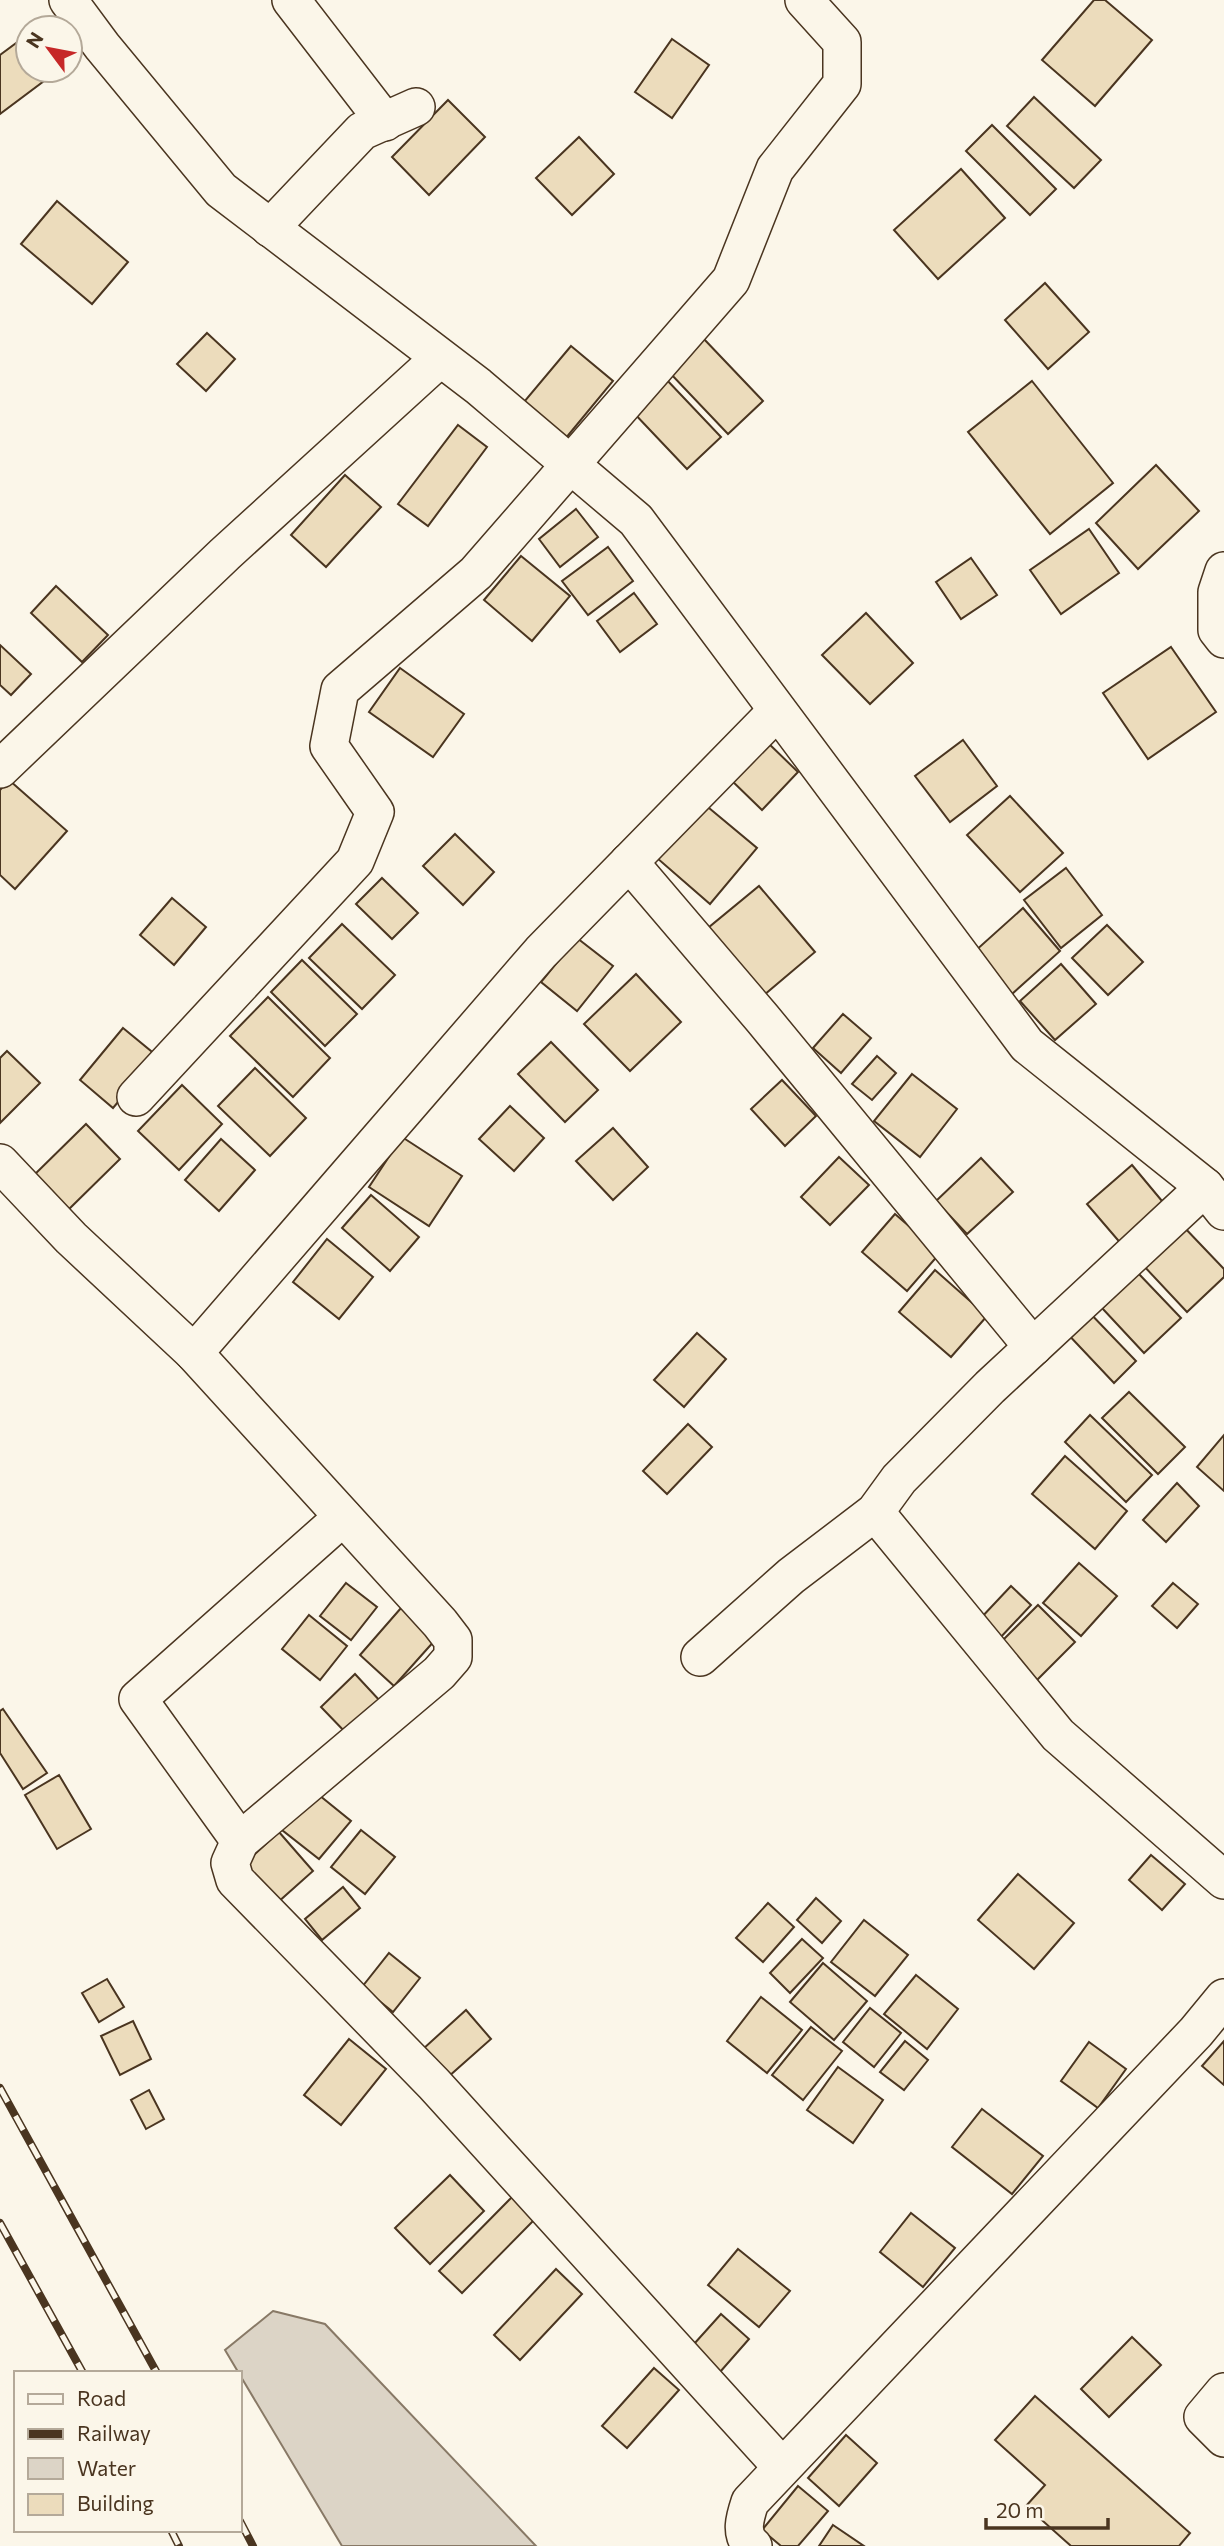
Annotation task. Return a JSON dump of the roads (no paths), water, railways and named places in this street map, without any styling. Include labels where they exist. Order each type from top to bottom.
[{"type":"street","points":[[68,0],[102,46],[221,190],[440,358],[636,520],[1027,1045],[1215,1199],[1033,1347],[899,1479],[875,1512],[791,1576],[700,1657]]},
{"type":"street","points":[[270,228],[356,136],[401,114],[291,0]]},
{"type":"street","points":[[136,1097],[355,861],[375,812],[329,746],[340,690],[476,573],[731,280],[775,169],[842,84],[842,41],[804,0]]},
{"type":"street","points":[[0,769],[225,554],[440,358]]},
{"type":"street","points":[[1224,572],[1217,592],[1217,630],[1224,639]]},
{"type":"street","points":[[194,1353],[541,952],[777,710]]},
{"type":"street","points":[[629,862],[762,1018],[1033,1347]]},
{"type":"street","points":[[0,1163],[71,1238],[194,1353],[453,1640],[453,1657],[439,1673],[240,1842],[230,1863],[235,1880],[434,2084],[782,2467]]},
{"type":"street","points":[[875,1512],[1058,1735],[1224,1880]]},
{"type":"street","points":[[240,1842],[138,1699],[342,1517]]},
{"type":"street","points":[[753,2546],[748,2542],[743,2523],[750,2502],[1187,2042],[1224,1998]]},
{"type":"street","points":[[1224,2392],[1203,2417],[1224,2438]]},
{"type":"water","points":[[273,2311],[325,2324],[536,2546],[342,2546],[242,2378],[242,2371],[238,2371],[225,2350]]},
{"type":"railway","points":[[0,2088],[156,2371]]},
{"type":"railway","points":[[0,2223],[82,2371]]},
{"type":"railway","points":[[242,2525],[253,2546]]},
{"type":"railway","points":[[172,2532],[179,2546]]}]
